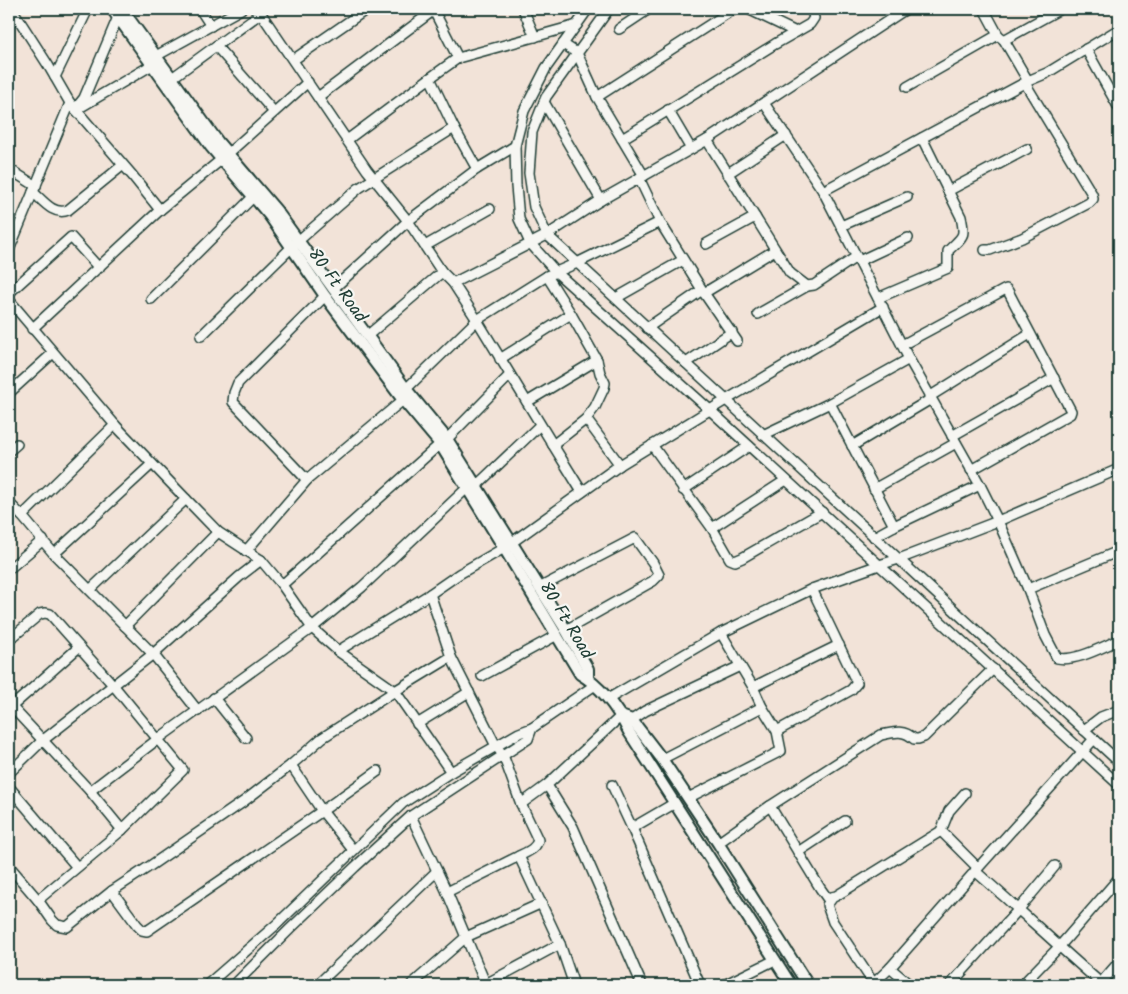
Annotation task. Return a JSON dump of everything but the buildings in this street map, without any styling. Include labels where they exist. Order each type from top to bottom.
[{"type":"main road","name":"80 Ft Road","points":[[117,12],[154,61],[211,147],[225,156],[276,210],[294,244]]},
{"type":"main road","name":"80 Ft Road","points":[[154,61],[172,78],[218,142],[225,156],[253,197],[294,244],[404,395],[443,442],[561,632],[588,668],[591,682]]},
{"type":"main road","name":"80 Ft Road","points":[[329,292],[367,336],[404,395]]},
{"type":"main road","name":"80 Ft Road","points":[[508,546],[539,588],[561,632]]},
{"type":"main road","points":[[591,682],[621,716],[629,732],[791,985]]},
{"type":"main road","points":[[621,716],[632,720],[662,759],[808,985]]},
{"type":"street","points":[[55,77],[88,9]]},
{"type":"street","points":[[200,9],[211,26]]},
{"type":"street","points":[[73,108],[241,9]]},
{"type":"street","points":[[293,60],[367,9]]},
{"type":"street","points":[[318,97],[435,9],[458,58]]},
{"type":"street","points":[[523,9],[535,37]]},
{"type":"street","points":[[588,9],[546,68],[524,111],[515,146],[519,219],[530,243],[556,272],[822,512],[1119,785]]},
{"type":"street","points":[[609,9],[546,97],[532,132],[529,173],[534,206],[547,235],[1119,762]]},
{"type":"street","points":[[619,29],[649,9]]},
{"type":"street","points":[[597,96],[734,9]]},
{"type":"street","points":[[748,9],[796,32]]},
{"type":"street","points":[[622,139],[812,21],[814,18],[810,9]]},
{"type":"street","points":[[453,283],[547,235],[601,200],[707,140],[906,9]]},
{"type":"street","points":[[984,9],[1092,194],[1093,199],[1089,203],[1022,238],[990,250],[985,250]]},
{"type":"street","points":[[907,87],[1001,37],[1060,9]]},
{"type":"street","points":[[14,11],[73,108],[160,210]]},
{"type":"street","points":[[9,25],[14,11]]},
{"type":"street","points":[[172,78],[260,11],[347,140],[408,221],[442,272],[453,283],[582,492]]},
{"type":"street","points":[[9,250],[73,108],[84,98],[117,12]]},
{"type":"street","points":[[347,140],[458,58],[577,24]]},
{"type":"street","points":[[823,191],[1047,73],[1119,29]]},
{"type":"street","points":[[563,44],[577,53],[597,96],[641,177],[660,222],[703,292],[737,341]]},
{"type":"street","points":[[216,46],[274,112]]},
{"type":"street","points":[[1086,49],[1119,108]]},
{"type":"street","points":[[430,78],[477,170]]},
{"type":"street","points":[[32,329],[160,210],[225,156],[308,82]]},
{"type":"street","points":[[544,102],[601,200]]},
{"type":"street","points":[[764,103],[823,191],[909,359],[980,485],[998,521],[1028,589],[1045,635],[1057,658],[1063,659],[1079,656],[1119,640]]},
{"type":"street","points":[[668,110],[691,149]]},
{"type":"street","points":[[201,336],[294,244],[359,188],[454,128]]},
{"type":"street","points":[[727,174],[786,135]]},
{"type":"street","points":[[878,298],[948,268],[948,251],[963,236],[964,230],[960,217],[922,138]]},
{"type":"street","points":[[707,140],[790,274],[807,286]]},
{"type":"street","points":[[307,480],[233,402],[238,383],[329,292],[408,221],[477,170],[515,146]]},
{"type":"street","points":[[948,191],[1026,150]]},
{"type":"street","points":[[9,170],[35,189],[52,209],[63,212],[68,210],[123,165]]},
{"type":"street","points":[[151,298],[253,197]]},
{"type":"street","points":[[841,226],[907,198]]},
{"type":"street","points":[[425,246],[490,208]]},
{"type":"street","points":[[706,244],[754,217]]},
{"type":"street","points":[[246,551],[307,480],[404,395],[477,320],[547,276],[660,222]]},
{"type":"street","points":[[9,293],[71,237],[99,268]]},
{"type":"street","points":[[758,314],[807,286],[814,285],[857,259],[908,238]]},
{"type":"street","points":[[648,328],[703,292],[775,250]]},
{"type":"street","points":[[616,298],[683,260]]},
{"type":"street","points":[[367,336],[442,272]]},
{"type":"street","points":[[547,276],[597,360],[605,383],[595,407],[586,419],[552,445]]},
{"type":"street","points":[[902,345],[1006,289],[1011,296],[1071,409],[1071,413],[971,470]]},
{"type":"street","points":[[9,300],[32,329],[152,464],[218,532],[261,560],[282,585],[312,628],[338,651],[395,691],[451,772]]},
{"type":"street","points":[[338,651],[459,574],[508,546],[620,465],[883,307]]},
{"type":"street","points":[[500,359],[571,314]]},
{"type":"street","points":[[686,364],[732,332]]},
{"type":"street","points":[[852,446],[1030,334]]},
{"type":"street","points":[[9,393],[53,353]]},
{"type":"street","points":[[763,435],[830,403],[909,359]]},
{"type":"street","points":[[527,402],[597,360]]},
{"type":"street","points":[[282,585],[443,442],[510,375]]},
{"type":"street","points":[[874,489],[1054,378]]},
{"type":"street","points":[[830,403],[894,526]]},
{"type":"street","points":[[586,419],[620,465]]},
{"type":"street","points":[[22,516],[116,424]]},
{"type":"street","points":[[90,791],[158,739],[312,628],[362,587],[540,425]]},
{"type":"street","points":[[9,451],[17,444]]},
{"type":"street","points":[[652,446],[712,528],[730,559],[735,561],[822,512]]},
{"type":"street","points":[[683,490],[749,446]]},
{"type":"street","points":[[54,554],[152,464]]},
{"type":"street","points":[[608,699],[721,633],[812,589],[899,559],[998,521],[1119,469]]},
{"type":"street","points":[[712,528],[786,480]]},
{"type":"street","points":[[874,537],[980,485]]},
{"type":"street","points":[[90,590],[186,499]]},
{"type":"street","points":[[9,503],[54,554],[153,654],[198,711]]},
{"type":"street","points":[[125,626],[218,532]]},
{"type":"street","points":[[482,676],[659,575],[635,538],[539,588]]},
{"type":"street","points":[[9,569],[43,540]]},
{"type":"street","points":[[1028,589],[1119,551]]},
{"type":"street","points":[[9,772],[42,741],[153,654],[239,577],[261,560]]},
{"type":"street","points":[[777,731],[850,690],[857,683],[812,589]]},
{"type":"street","points":[[430,594],[451,657],[496,746],[503,755],[521,804],[538,840],[534,848],[447,892]]},
{"type":"street","points":[[9,640],[36,616],[45,613],[50,614],[114,686],[182,770],[122,830],[38,900]]},
{"type":"street","points":[[688,798],[780,751],[777,731],[721,633]]},
{"type":"street","points":[[753,687],[839,645]]},
{"type":"street","points":[[79,647],[10,706],[90,791],[122,830]]},
{"type":"street","points":[[9,866],[38,900],[52,920],[57,925],[67,927],[112,891],[235,807],[322,738],[451,657]]},
{"type":"street","points":[[632,720],[645,711],[740,666]]},
{"type":"street","points":[[718,843],[770,806],[881,735],[900,731],[910,734],[914,739],[924,737],[993,669]]},
{"type":"street","points":[[207,985],[277,924],[404,803],[451,772],[519,733],[532,728],[591,682]]},
{"type":"street","points":[[417,724],[469,692]]},
{"type":"street","points":[[214,698],[246,738]]},
{"type":"street","points":[[662,759],[762,707]]},
{"type":"street","points":[[1084,730],[1101,717],[1119,710]]},
{"type":"street","points":[[521,804],[547,785],[621,716]]},
{"type":"street","points":[[234,985],[340,881],[411,816],[528,739],[532,728]]},
{"type":"street","points":[[833,896],[827,905],[833,922],[873,984],[890,968],[976,869],[1094,739]]},
{"type":"street","points":[[290,765],[322,811],[353,850]]},
{"type":"street","points":[[112,891],[137,925],[142,930],[147,931],[378,771]]},
{"type":"street","points":[[547,785],[573,827],[642,985]]},
{"type":"street","points":[[612,785],[700,985]]},
{"type":"street","points":[[9,787],[78,867]]},
{"type":"street","points":[[770,806],[828,898],[836,896],[940,831],[948,811],[965,793]]},
{"type":"street","points":[[632,828],[675,803]]},
{"type":"street","points":[[411,816],[447,892],[485,985],[560,944]]},
{"type":"street","points":[[798,852],[845,821]]},
{"type":"street","points":[[940,831],[976,869],[1101,985],[1119,962]]},
{"type":"street","points":[[519,856],[560,944],[574,985]]},
{"type":"street","points":[[950,985],[1055,866]]},
{"type":"street","points":[[317,985],[437,871]]},
{"type":"street","points":[[1022,985],[1059,947],[1119,878]]},
{"type":"street","points":[[411,985],[466,937],[542,903]]},
{"type":"street","points":[[724,985],[775,960]]},
{"type":"street","points":[[890,968],[910,985]]}]
